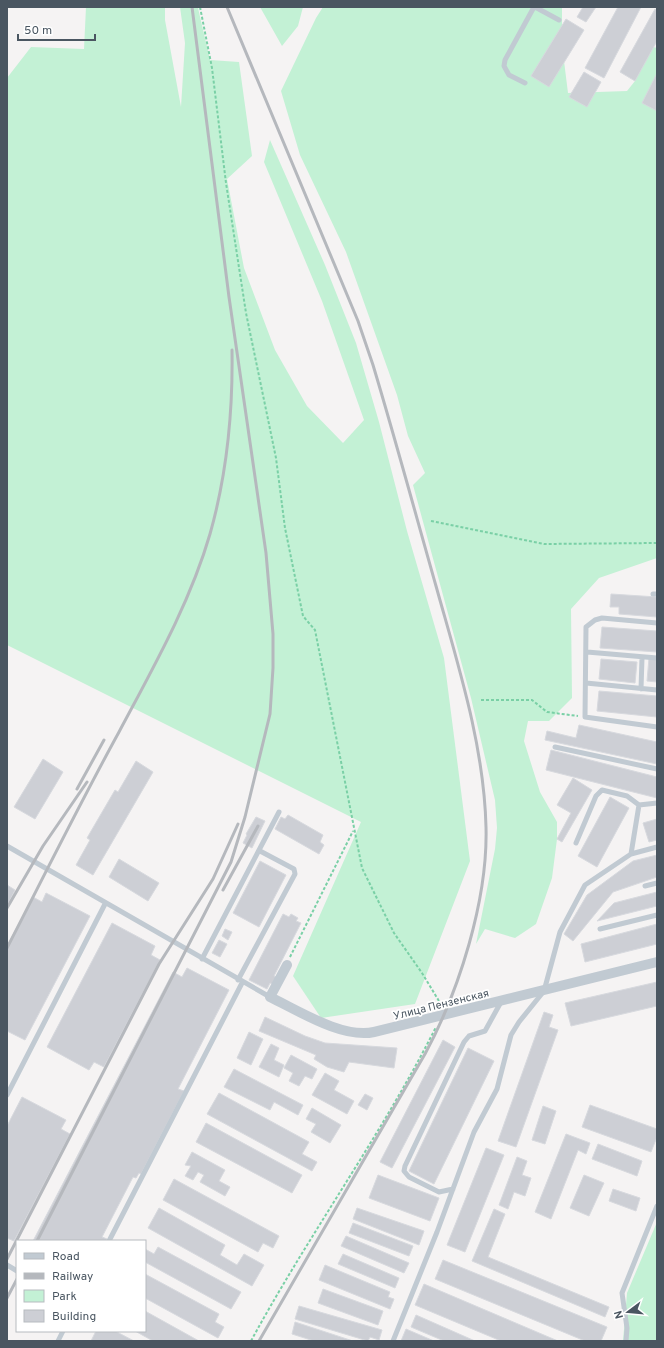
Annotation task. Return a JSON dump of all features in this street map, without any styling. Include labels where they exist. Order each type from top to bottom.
[{"type":"street","name":"Улица Пензенская","points":[[270,998],[344,1031],[359,1034],[374,1032],[501,1002],[657,962]]},
{"type":"street","points":[[270,998],[286,965]]},
{"type":"lane","points":[[525,83],[509,75],[504,66],[505,60],[534,7],[559,20]]},
{"type":"lane","points":[[657,623],[602,618],[595,620],[586,627],[585,717],[657,727]]},
{"type":"lane","points":[[586,652],[642,658],[657,658]]},
{"type":"lane","points":[[641,689],[642,658]]},
{"type":"lane","points":[[586,683],[657,690]]},
{"type":"lane","points":[[555,747],[657,769]]},
{"type":"lane","points":[[576,843],[596,796],[602,790],[627,796],[640,805],[657,803]]},
{"type":"lane","points":[[631,854],[640,805]]},
{"type":"lane","points":[[202,959],[260,851],[279,812]]},
{"type":"lane","points":[[7,846],[270,998]]},
{"type":"lane","points":[[393,1341],[474,1132],[497,1089],[511,1035],[519,1022],[544,991],[560,932],[585,885],[631,854],[657,847]]},
{"type":"lane","points":[[110,1240],[240,981],[296,874],[294,869],[260,851]]},
{"type":"lane","points":[[644,886],[657,883]]},
{"type":"lane","points":[[7,1095],[105,904]]},
{"type":"lane","points":[[600,929],[657,915]]},
{"type":"lane","points":[[453,1189],[439,1192],[409,1177],[404,1170],[405,1166],[464,1042],[469,1036],[485,1031],[501,1002]]},
{"type":"lane","points":[[626,1341],[627,1328],[622,1293],[657,1206]]},
{"type":"lane","points":[[7,1265],[16,1270]]},
{"type":"lane","points":[[58,1341],[62,1332]]},
{"type":"path","points":[[200,7],[212,68],[226,183],[246,313],[275,451],[285,528],[303,616],[315,630],[362,868],[394,933],[440,1002],[442,1016],[365,1154],[281,1285],[251,1341]]},
{"type":"path","points":[[431,521],[544,544],[657,543]]},
{"type":"path","points":[[481,700],[532,700],[547,712],[585,717]]},
{"type":"path","points":[[286,965],[354,830]]},
{"type":"green space","points":[[86,7],[165,7],[165,20],[181,107],[185,43],[180,7],[198,8],[210,60],[239,62],[252,156],[227,179],[244,268],[275,350],[307,406],[343,443],[364,420],[322,301],[264,162],[270,140],[325,265],[356,343],[379,422],[407,531],[444,658],[470,861],[415,1004],[321,1018],[293,976],[361,822],[7,645],[7,78],[31,47],[84,49]]},
{"type":"green space","points":[[260,7],[303,7],[298,26],[282,46]]},
{"type":"green space","points":[[323,7],[562,7],[562,45],[568,93],[627,91],[635,81],[650,46],[657,48],[657,558],[599,578],[571,609],[572,698],[549,721],[528,721],[524,741],[540,792],[557,822],[557,839],[552,878],[536,924],[515,938],[485,929],[476,944],[495,849],[497,828],[495,800],[471,698],[413,485],[425,473],[408,436],[397,395],[346,252],[300,155],[281,91],[316,18]]},
{"type":"green space","points":[[657,1222],[657,1341],[623,1341],[627,1293]]},
{"type":"building","points":[[583,7],[596,7],[586,22],[577,17]]},
{"type":"building","points":[[618,7],[641,7],[604,78],[585,68]]},
{"type":"building","points":[[655,9],[657,10],[657,41],[635,81],[620,72]]},
{"type":"building","points":[[566,19],[584,30],[549,87],[531,76]]},
{"type":"building","points":[[584,72],[601,82],[587,107],[569,97]]},
{"type":"building","points":[[657,73],[657,111],[642,103]]},
{"type":"building","points":[[611,594],[657,597],[657,617],[619,614],[619,607],[610,607]]},
{"type":"building","points":[[602,627],[657,631],[657,652],[600,648]]},
{"type":"building","points":[[649,658],[657,658],[657,682],[647,681]]},
{"type":"building","points":[[601,659],[637,662],[635,683],[599,679]]},
{"type":"building","points":[[599,691],[657,696],[657,717],[597,711]]},
{"type":"building","points":[[579,725],[657,742],[657,764],[545,740],[547,731],[576,738]]},
{"type":"building","points":[[551,750],[657,777],[657,798],[546,770]]},
{"type":"building","points":[[43,759],[63,772],[35,819],[14,807]]},
{"type":"building","points":[[136,761],[153,772],[93,875],[76,865],[90,840],[87,838],[115,790],[118,792]]},
{"type":"building","points":[[573,778],[592,790],[562,842],[557,839],[571,813],[557,805]]},
{"type":"building","points":[[610,797],[629,808],[597,867],[578,856]]},
{"type":"building","points":[[288,815],[323,835],[320,842],[324,845],[319,854],[275,829],[281,817],[285,819]]},
{"type":"building","points":[[256,817],[265,821],[252,848],[243,843],[247,835],[246,834]]},
{"type":"building","points":[[657,819],[657,840],[649,842],[643,823]]},
{"type":"building","points":[[657,855],[657,877],[613,892],[573,941],[564,934],[587,895],[633,861]]},
{"type":"building","points":[[119,859],[159,883],[148,901],[109,877]]},
{"type":"building","points":[[260,861],[286,875],[259,927],[233,913]]},
{"type":"building","points":[[7,885],[15,890],[7,906]]},
{"type":"building","points":[[657,892],[657,906],[597,921],[614,903]]},
{"type":"building","points":[[46,893],[90,916],[25,1040],[7,1031],[7,946],[33,897],[42,902]]},
{"type":"building","points":[[283,914],[289,917],[291,914],[298,918],[296,921],[301,923],[274,976],[277,977],[273,984],[270,983],[267,989],[249,980]]},
{"type":"building","points":[[112,923],[155,946],[151,955],[160,960],[104,1067],[94,1062],[89,1070],[47,1047]]},
{"type":"building","points":[[657,924],[657,944],[585,962],[581,944]]},
{"type":"building","points":[[225,929],[232,932],[228,940],[222,936]]},
{"type":"building","points":[[219,940],[227,944],[220,957],[212,953]]},
{"type":"building","points":[[187,968],[229,990],[178,1089],[184,1091],[141,1174],[139,1173],[136,1178],[133,1177],[102,1237],[106,1240],[34,1240],[173,972],[182,977]]},
{"type":"building","points":[[657,982],[657,1006],[571,1026],[565,1003]]},
{"type":"building","points":[[544,1012],[553,1015],[549,1027],[558,1030],[516,1147],[498,1141]]},
{"type":"building","points":[[265,1017],[305,1036],[325,1043],[397,1048],[394,1068],[349,1062],[344,1072],[327,1067],[314,1059],[316,1055],[259,1031]]},
{"type":"building","points":[[249,1032],[263,1039],[251,1065],[237,1058]]},
{"type":"building","points":[[443,1040],[455,1047],[392,1168],[380,1162]]},
{"type":"building","points":[[271,1044],[279,1048],[274,1060],[284,1065],[279,1077],[259,1067]]},
{"type":"building","points":[[468,1048],[494,1061],[434,1184],[409,1171]]},
{"type":"building","points":[[291,1055],[317,1069],[312,1079],[305,1076],[299,1086],[289,1081],[293,1073],[284,1068]]},
{"type":"building","points":[[234,1069],[303,1105],[298,1115],[274,1102],[270,1110],[224,1087]]},
{"type":"building","points":[[325,1073],[339,1081],[334,1090],[354,1101],[347,1114],[312,1095]]},
{"type":"building","points":[[219,1093],[309,1142],[302,1154],[317,1162],[312,1171],[207,1114]]},
{"type":"building","points":[[365,1094],[373,1098],[367,1110],[358,1105]]},
{"type":"building","points":[[22,1097],[66,1120],[61,1129],[70,1134],[14,1241],[7,1238],[7,1126]]},
{"type":"building","points":[[590,1105],[657,1129],[657,1137],[651,1152],[582,1127]]},
{"type":"building","points":[[543,1106],[556,1111],[545,1144],[532,1140]]},
{"type":"building","points":[[312,1108],[341,1125],[330,1143],[311,1132],[316,1124],[306,1119]]},
{"type":"building","points":[[206,1123],[302,1175],[292,1193],[196,1142]]},
{"type":"building","points":[[566,1134],[590,1143],[586,1154],[578,1150],[551,1219],[535,1212]]},
{"type":"building","points":[[598,1144],[642,1161],[637,1176],[592,1159]]},
{"type":"building","points":[[486,1148],[504,1155],[465,1252],[447,1245]]},
{"type":"building","points":[[192,1152],[225,1170],[219,1181],[230,1187],[225,1196],[200,1182],[204,1175],[198,1172],[193,1180],[185,1176],[191,1166],[185,1165]]},
{"type":"building","points":[[517,1157],[527,1161],[522,1175],[531,1178],[525,1196],[514,1192],[508,1209],[499,1205]]},
{"type":"building","points":[[378,1175],[439,1198],[430,1221],[369,1198]]},
{"type":"building","points":[[584,1175],[604,1183],[589,1216],[570,1208]]},
{"type":"building","points":[[174,1179],[279,1236],[273,1248],[263,1243],[258,1252],[163,1200]]},
{"type":"building","points":[[613,1189],[640,1198],[636,1211],[609,1201]]},
{"type":"building","points":[[159,1208],[225,1245],[220,1255],[237,1265],[244,1254],[264,1265],[252,1286],[148,1228]]},
{"type":"building","points":[[357,1208],[424,1231],[419,1245],[353,1219]]},
{"type":"building","points":[[494,1209],[505,1214],[488,1257],[609,1307],[605,1317],[472,1261]]},
{"type":"building","points":[[353,1223],[413,1246],[409,1256],[349,1233]]},
{"type":"building","points":[[346,1236],[409,1263],[404,1273],[341,1246]]},
{"type":"building","points":[[158,1247],[241,1292],[231,1309],[146,1263],[146,1250],[154,1254]]},
{"type":"building","points":[[343,1254],[399,1278],[395,1288],[338,1264]]},
{"type":"building","points":[[443,1260],[607,1327],[601,1341],[585,1341],[435,1279]]},
{"type":"building","points":[[325,1265],[390,1292],[388,1297],[394,1299],[390,1309],[319,1280]]},
{"type":"building","points":[[146,1275],[219,1314],[215,1322],[224,1327],[218,1338],[146,1299]]},
{"type":"building","points":[[424,1284],[558,1341],[501,1341],[415,1305]]},
{"type":"building","points":[[323,1289],[383,1311],[378,1325],[318,1303]]},
{"type":"building","points":[[299,1306],[382,1330],[379,1340],[370,1337],[368,1341],[295,1319]]},
{"type":"building","points":[[146,1312],[199,1341],[153,1341],[137,1332],[146,1332]]},
{"type":"building","points":[[416,1315],[475,1341],[444,1341],[411,1327]]},
{"type":"building","points":[[295,1322],[353,1341],[314,1341],[292,1334]]},
{"type":"building","points":[[406,1329],[434,1341],[401,1341]]},
{"type":"building","points":[[96,1332],[117,1332],[134,1341],[91,1341]]},
{"type":"railway","points":[[38,1240],[231,862],[245,817],[270,714],[273,668],[273,634],[266,553],[229,297],[192,7]]},
{"type":"railway","points":[[227,7],[358,321],[373,365],[461,675],[475,736],[480,766],[486,827],[485,855],[477,914],[460,974],[449,1002],[425,1054],[259,1341]]},
{"type":"railway","points":[[7,948],[170,635],[202,560],[216,511],[225,466],[230,420],[232,350]]},
{"type":"railway","points":[[77,789],[104,740]]},
{"type":"railway","points":[[7,908],[43,846],[87,782]]},
{"type":"railway","points":[[17,1240],[159,964],[213,879],[238,824]]},
{"type":"railway","points":[[223,890],[258,826]]},
{"type":"railway","points":[[7,1259],[16,1242]]},
{"type":"railway","points":[[7,1298],[16,1281]]}]
